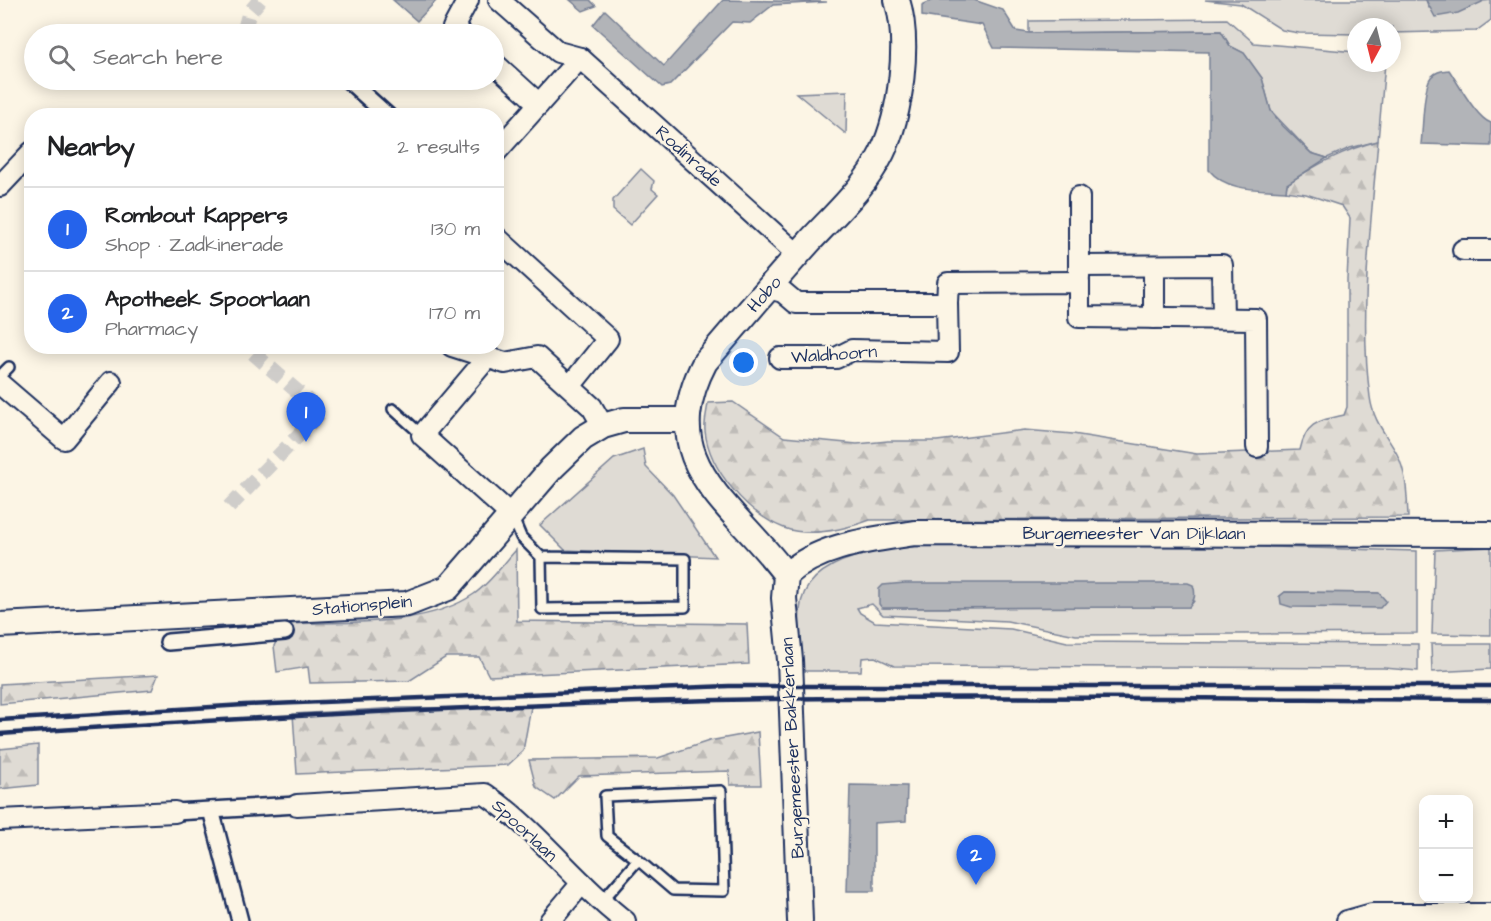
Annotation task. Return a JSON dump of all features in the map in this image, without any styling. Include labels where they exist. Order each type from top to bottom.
[{"type":"street","points":[[455,24],[468,0]]},
{"type":"street","name":"Rodinrade","points":[[500,0],[558,52],[580,58],[798,255]]},
{"type":"street","name":"Hobo","points":[[786,575],[720,499],[695,464],[687,437],[686,420],[693,386],[705,362],[861,185],[882,152],[898,104],[903,49],[901,13],[897,0]]},
{"type":"street","points":[[504,143],[580,58]]},
{"type":"street","points":[[504,72],[539,104]]},
{"type":"street","points":[[359,90],[379,108]]},
{"type":"street","points":[[0,186],[24,160]]},
{"type":"street","points":[[1079,197],[1079,317],[1256,319],[1257,447]]},
{"type":"street","points":[[504,244],[608,339],[571,385]]},
{"type":"street","points":[[1463,250],[1491,250]]},
{"type":"street","name":"Waldhoorn","points":[[780,358],[836,358],[852,350],[948,351],[948,283],[1079,274],[1154,266],[1222,265],[1222,318]]},
{"type":"street","points":[[1154,266],[1154,318]]},
{"type":"street","points":[[768,288],[783,292],[796,303],[947,303]]},
{"type":"street","points":[[475,354],[505,363],[537,357],[571,385],[592,407],[603,426]]},
{"type":"street","points":[[487,358],[422,435],[512,516]]},
{"type":"street","points":[[4,375],[64,439],[111,382]]},
{"type":"street","name":"Stationsplein","points":[[0,626],[407,604],[448,588],[552,468],[583,438],[603,426],[624,420],[686,420]]},
{"type":"street","name":"Burgemeester Van Dijklaan","points":[[786,575],[803,560],[856,542],[915,533],[1491,534]]},
{"type":"street","name":"Burgemeester Bakkerlaan","points":[[786,575],[784,598],[790,660],[800,921]]},
{"type":"street","points":[[168,642],[285,632]]},
{"type":"street","name":"Spoorlaan","points":[[297,805],[485,794],[522,824],[601,902],[625,921]]},
{"type":"street","points":[[0,820],[297,805]]},
{"type":"street","points":[[211,810],[240,921]]},
{"type":"street","points":[[550,921],[582,883]]},
{"type":"street","points":[[1347,921],[1372,914],[1418,918],[1491,914]]},
{"type":"lane","points":[[0,376],[4,375]]},
{"type":"lane","points":[[393,409],[422,435]]},
{"type":"lane","points":[[512,516],[521,537],[541,557],[542,609],[685,607],[685,559],[541,557]]},
{"type":"lane","points":[[721,791],[724,891],[672,890],[638,860],[607,836],[605,796],[721,791]]},
{"type":"lane","points":[[601,902],[638,860]]},
{"type":"green space","points":[[1205,0],[1426,0],[1429,8],[1491,0],[1491,20],[1476,31],[1401,33],[1401,18],[1347,18],[1347,34],[1299,33],[1282,30],[1241,4]]},
{"type":"green space","points":[[1227,19],[1254,43],[1347,51],[1347,72],[1384,72],[1378,141],[1350,148],[1327,158],[1311,153],[1271,111],[1262,78],[1244,53],[1230,46],[1221,31],[1029,33],[1029,21]]},
{"type":"green space","points":[[847,91],[846,134],[796,93]]},
{"type":"green space","points":[[1378,141],[1367,270],[1367,367],[1374,413],[1403,469],[1408,517],[870,520],[839,529],[805,532],[784,528],[757,512],[732,489],[714,461],[705,431],[708,403],[733,402],[784,437],[857,444],[888,441],[937,441],[1024,430],[1073,434],[1197,454],[1300,450],[1306,434],[1314,424],[1344,415],[1347,407],[1347,280],[1350,218],[1342,206],[1306,194],[1286,191],[1287,184],[1331,158]]},
{"type":"green space","points":[[641,169],[654,181],[652,189],[658,194],[630,225],[613,210],[613,200]]},
{"type":"green space","points":[[643,449],[646,467],[673,495],[715,557],[565,550],[540,525],[614,459]]},
{"type":"green space","points":[[940,545],[1194,545],[1417,551],[1417,633],[1076,635],[1007,621],[883,615],[872,604],[857,608],[860,613],[875,622],[1011,629],[1067,642],[1418,644],[1418,671],[1384,668],[894,666],[875,657],[862,658],[861,671],[803,671],[800,610],[805,591],[818,576],[835,564],[878,551]],"holes":[[[1285,592],[1379,593],[1280,596]],[[1194,601],[1189,607],[883,608]]]},
{"type":"green space","points":[[1491,547],[1491,635],[1432,634],[1435,550]]},
{"type":"green space","points":[[516,550],[517,621],[747,624],[749,664],[489,676],[479,657],[446,657],[409,681],[310,683],[308,667],[277,672],[274,646],[285,624],[383,621],[432,613],[454,605],[480,590]]},
{"type":"green space","points":[[1431,644],[1491,644],[1491,669],[1432,672]]},
{"type":"green space","points":[[158,675],[152,690],[0,704],[0,684]]},
{"type":"green space","points":[[531,707],[523,751],[508,765],[297,774],[293,714],[399,708]]},
{"type":"green space","points":[[758,732],[761,785],[730,785],[729,771],[579,776],[555,800],[536,787],[529,760],[658,758],[709,741]]},
{"type":"green space","points":[[38,745],[38,785],[0,789],[0,749]]},
{"type":"shaded area","points":[[393,0],[436,0],[436,1],[417,21]]},
{"type":"shaded area","points":[[570,0],[590,0],[596,6],[583,11]]},
{"type":"shaded area","points":[[723,0],[827,2],[773,5],[750,23],[732,22],[670,85],[662,87],[593,25],[605,10],[664,66]]},
{"type":"shaded area","points":[[933,0],[974,0],[1003,10],[1016,31],[1029,33],[1221,31],[1230,46],[1244,53],[1262,78],[1271,111],[1283,126],[1311,153],[1327,158],[1287,184],[1286,191],[1234,186],[1216,177],[1209,170],[1209,52],[994,48],[982,25],[922,16],[922,5]]},
{"type":"shaded area","points":[[1426,0],[1482,0],[1482,2],[1458,13],[1435,17]]},
{"type":"shaded area","points":[[1449,70],[1474,108],[1491,123],[1491,146],[1421,144],[1428,82],[1435,74]]},
{"type":"shaded area","points":[[905,583],[1188,583],[1193,585],[1195,594],[1189,607],[882,608],[879,604],[879,589],[883,585]]},
{"type":"shaded area","points":[[1285,592],[1379,593],[1386,601],[1380,608],[1291,607],[1281,604],[1280,596]]},
{"type":"shaded area","points":[[850,785],[907,786],[906,821],[874,823],[874,891],[847,891]]},
{"type":"tunnel","points":[[246,24],[249,13],[260,0]]},
{"type":"tunnel","points":[[229,507],[321,412],[254,354]]},
{"type":"railway","points":[[0,720],[244,705],[729,686],[1491,686]]},
{"type":"railway","points":[[0,734],[419,710],[629,702],[1002,697],[1491,700]]},
{"type":"place","name":"Rombout Kappers","points":[[306,442]]},
{"type":"place","name":"Apotheek Spoorlaan","points":[[976,885]]}]
